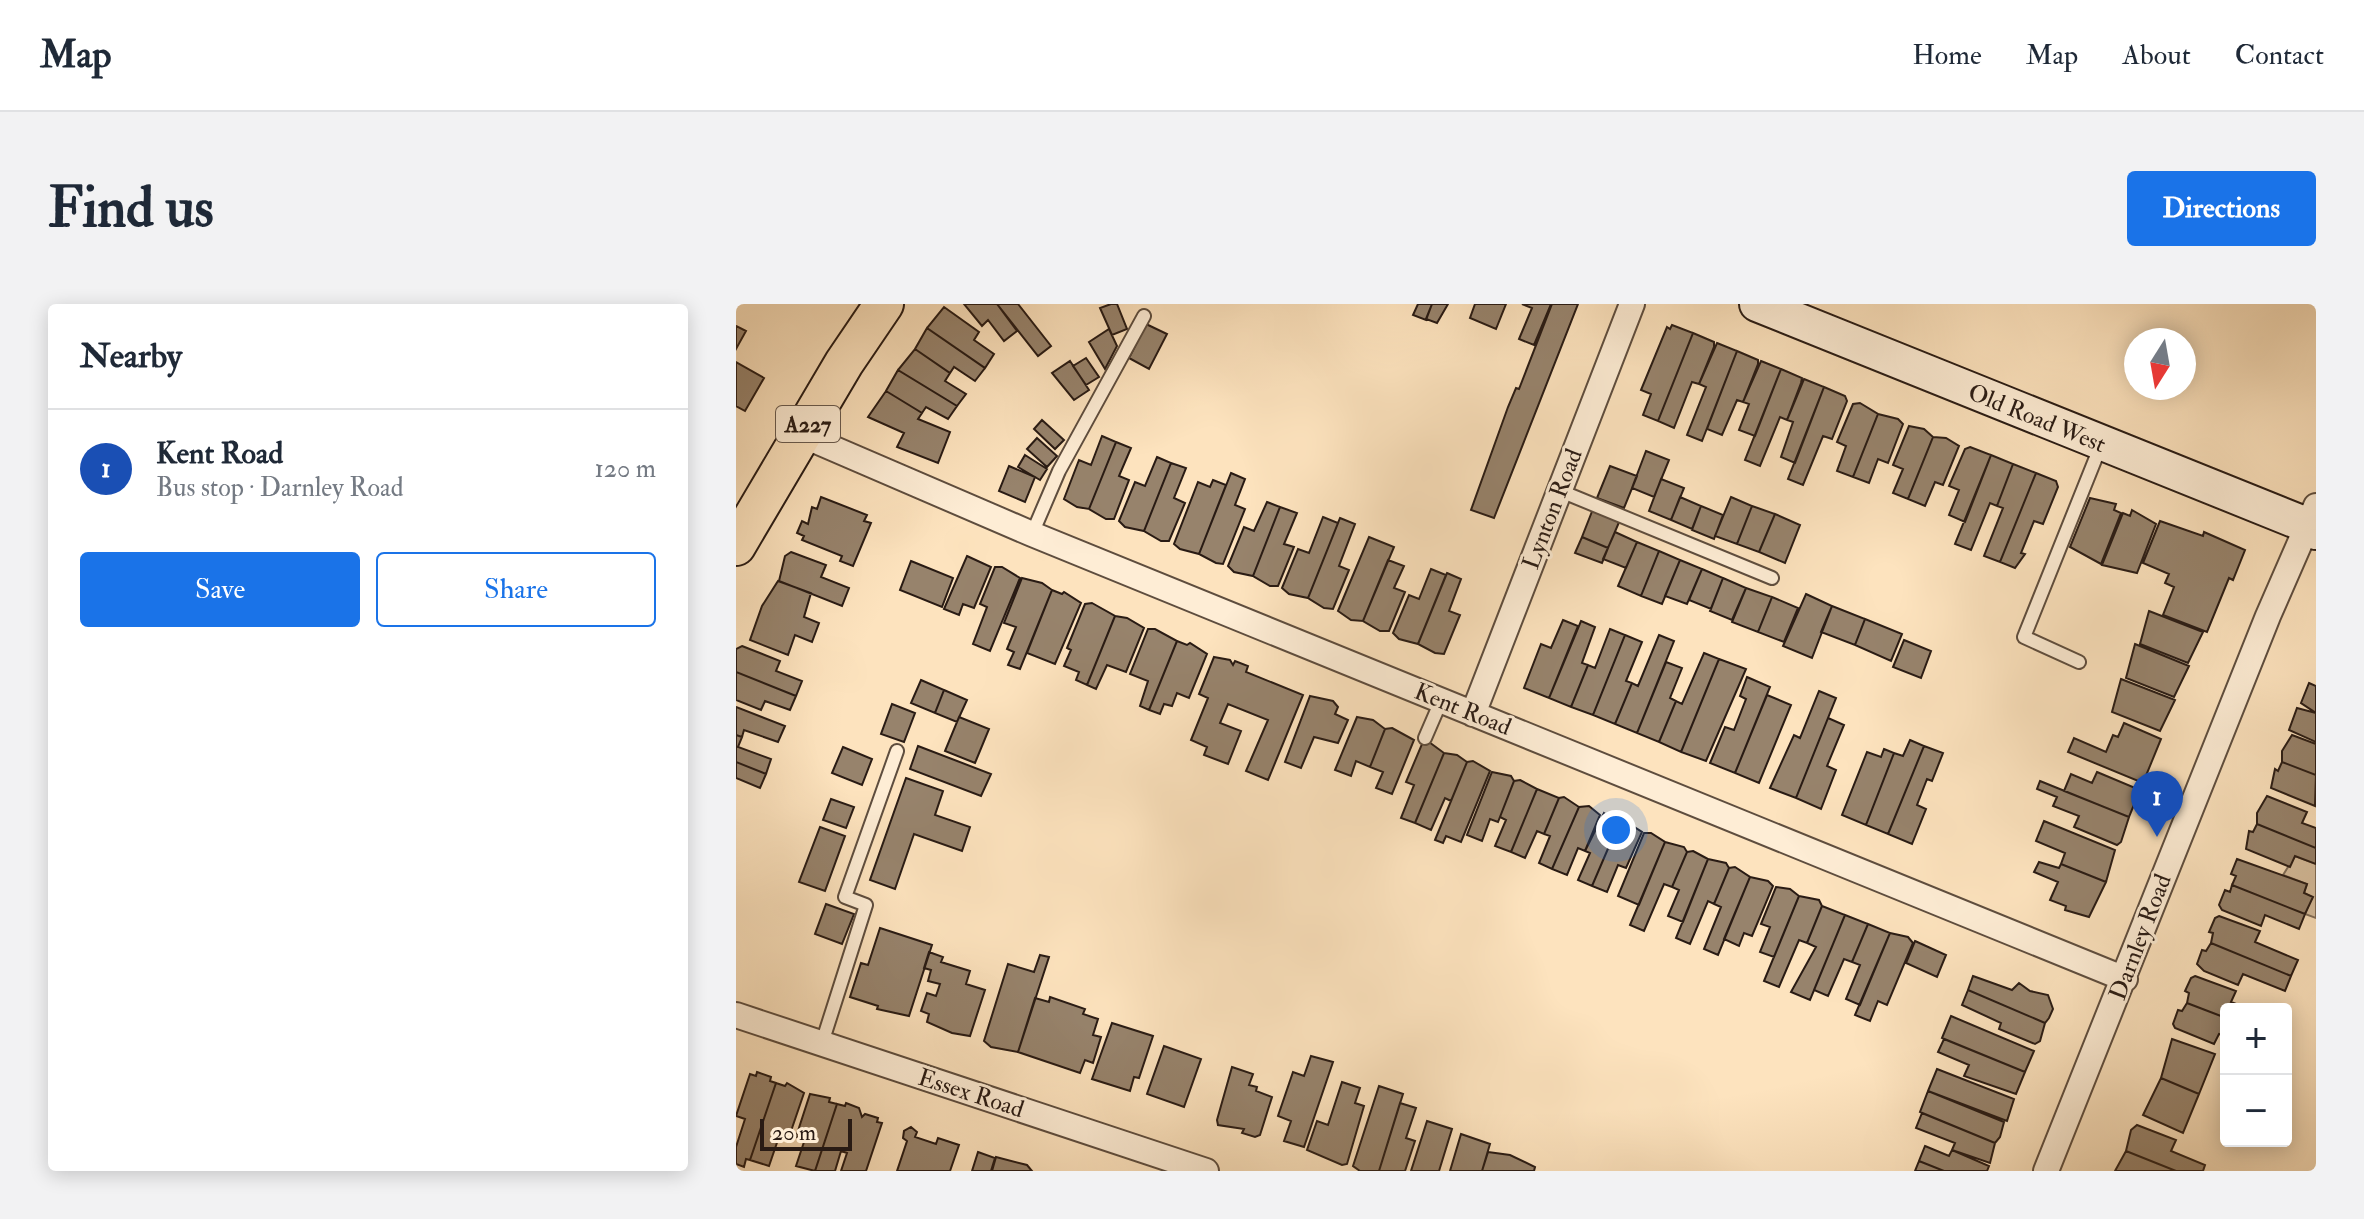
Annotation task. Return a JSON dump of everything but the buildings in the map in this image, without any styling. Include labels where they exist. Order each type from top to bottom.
[{"type":"main road","name":"A227","points":[[736,546],[884,304]]},
{"type":"main road","name":"Old Road West","points":[[1757,304],[2101,445],[2314,522]]},
{"type":"street","name":"Lynton Road","points":[[1473,714],[1632,304]]},
{"type":"street","name":"Kent Road","points":[[802,435],[1032,534],[2125,979]]},
{"type":"street","name":"Darnley Road","points":[[2046,1171],[2268,616],[2314,522]]},
{"type":"street","name":"Essex Road","points":[[736,1015],[1206,1171]]},
{"type":"lane","points":[[1032,534],[1059,471],[1144,316]]},
{"type":"lane","points":[[2079,662],[2024,637],[2101,445]]},
{"type":"lane","points":[[1558,490],[1772,578]]},
{"type":"lane","points":[[1425,738],[1441,701]]},
{"type":"lane","points":[[822,1043],[866,905],[845,897],[897,751]]},
{"type":"shaded area","points":[[2295,856],[2316,864],[2316,918],[2305,914],[2312,897],[2304,893],[2307,884],[2283,875]]},
{"type":"place","name":"Kent Road","points":[[2157,837]]}]
